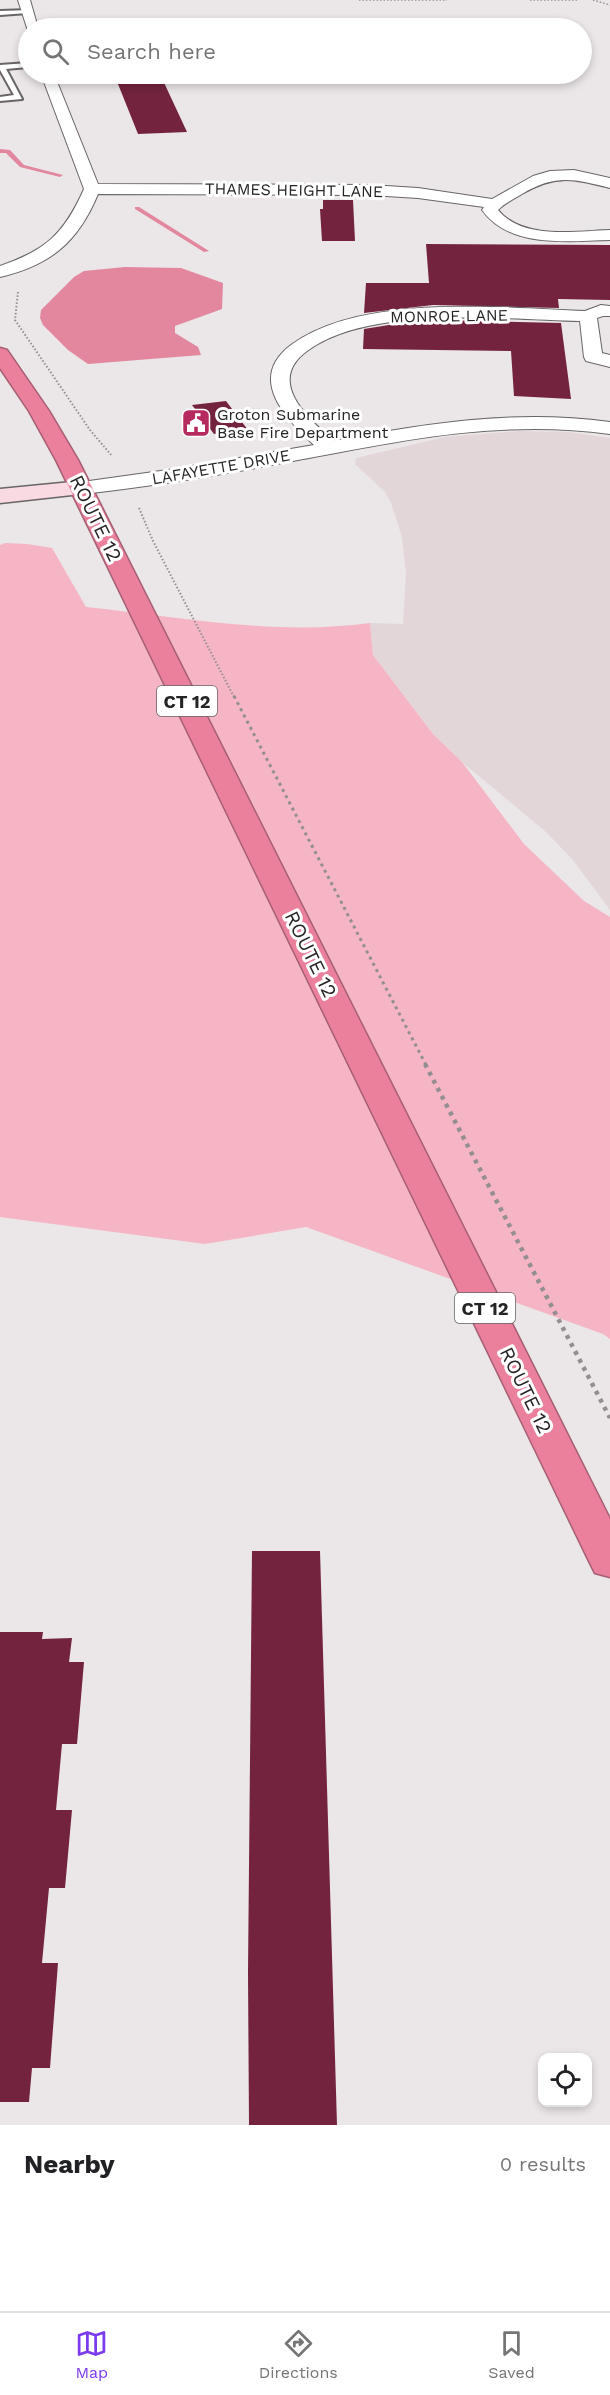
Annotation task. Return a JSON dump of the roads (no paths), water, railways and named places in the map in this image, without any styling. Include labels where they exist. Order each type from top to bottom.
[{"type":"highway","name":"ROUTE 12","points":[[0,354],[56,440],[82,488],[610,1561]]},
{"type":"street","points":[[0,272],[45,254],[63,242],[74,228],[92,189],[51,84]]},
{"type":"street","points":[[610,183],[579,174],[544,175],[495,204],[490,210],[493,217],[514,230],[558,235],[610,236]]},
{"type":"street","name":"THAMES HEIGHT LANE","points":[[92,189],[370,190],[418,193],[495,204]]},
{"type":"street","name":"MONROE LANE","points":[[330,448],[314,435],[283,395],[278,374],[283,362],[295,348],[315,336],[341,326],[407,315],[588,316],[601,310],[610,311]]},
{"type":"street","points":[[588,316],[593,357],[610,360]]},
{"type":"street","name":"LAFAYETTE DRIVE","points":[[82,488],[145,481],[438,428],[498,422],[542,421],[610,428]]},
{"type":"street","points":[[0,496],[82,488]]},
{"type":"lane","points":[[0,13],[26,5]]},
{"type":"lane","points":[[0,99],[19,97],[1,65],[18,65]]},
{"type":"waterway","points":[[0,151],[8,151],[22,166],[60,175]]},
{"type":"waterway","points":[[137,208],[206,251]]},
{"type":"place","name":"Groton Submarine Base Fire Department","points":[[196,423]]}]
